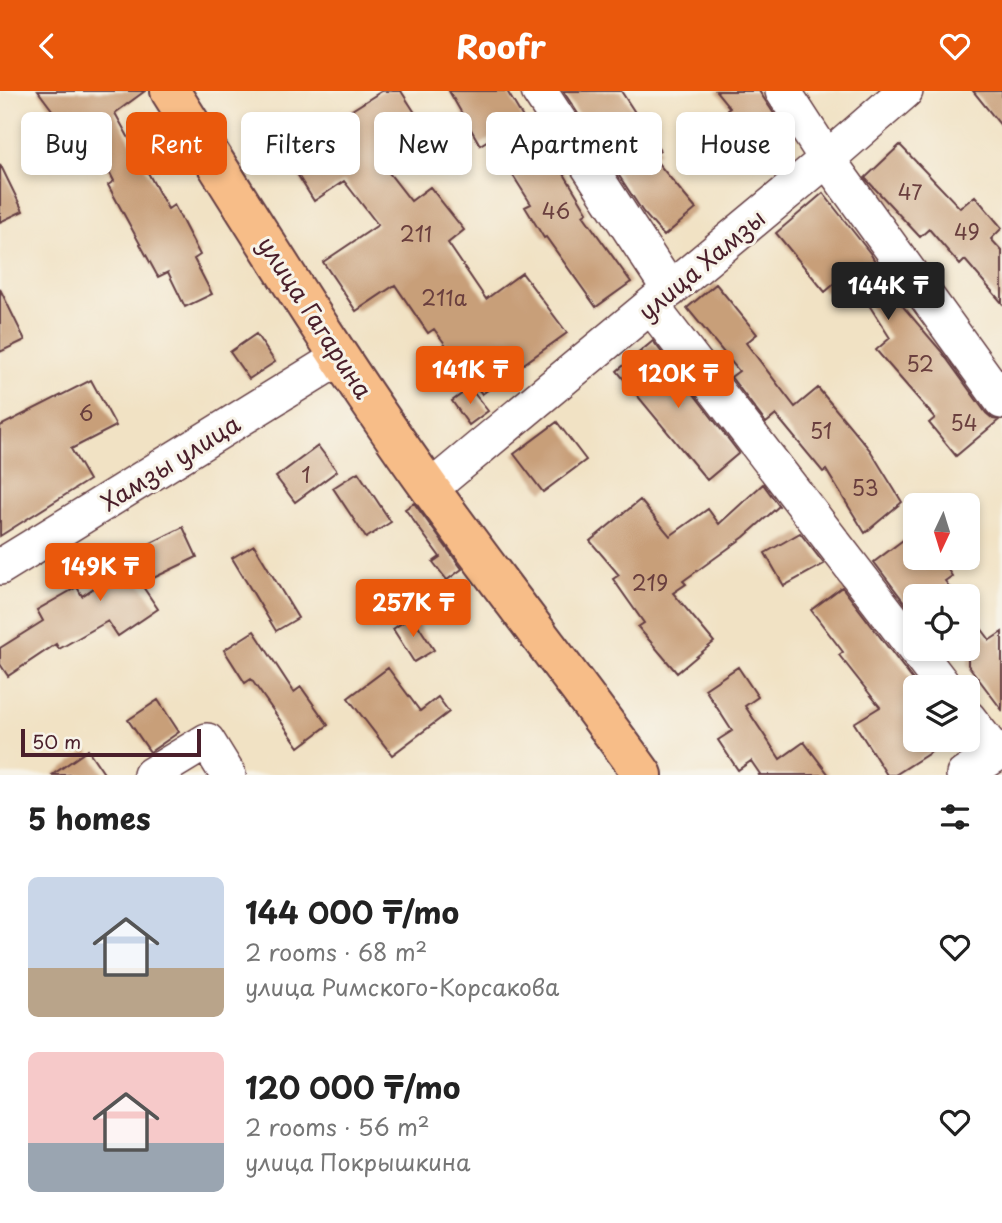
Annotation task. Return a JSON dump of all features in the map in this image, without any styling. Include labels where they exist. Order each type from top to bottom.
[{"type":"main road","name":"улица Гагарина","points":[[170,91],[340,357],[430,489],[594,706],[638,773]]},
{"type":"street","points":[[539,91],[660,298],[936,675]]},
{"type":"street","points":[[783,91],[827,159],[1002,401]]},
{"type":"street","name":"улица Хамзы","points":[[430,489],[905,91]]},
{"type":"street","name":"Хамзы улица","points":[[0,567],[340,357]]},
{"type":"street","points":[[964,775],[999,752],[980,731]]},
{"type":"street","points":[[152,775],[207,741],[228,775]]},
{"type":"building","points":[[38,91],[145,91],[115,113],[126,133],[126,175],[149,175],[168,209],[174,205],[200,255],[194,259],[212,294],[185,307],[168,272],[158,277],[108,185],[114,181],[111,175],[112,112],[54,112]]},
{"type":"building","points":[[382,91],[401,91],[414,112],[374,112],[374,175],[391,175],[411,201],[430,187],[464,230],[448,243],[486,299],[522,273],[567,333],[482,394],[434,329],[428,333],[395,285],[356,311],[323,262],[378,225],[344,181],[314,201],[298,175],[360,175],[360,112],[349,112]]},
{"type":"building","points":[[449,91],[507,91],[520,112],[486,112],[486,141],[480,145],[472,131],[472,112],[461,112]]},
{"type":"building","points":[[563,91],[621,91],[635,112],[577,112]]},
{"type":"building","points":[[716,91],[759,91],[773,112],[725,112],[730,108]]},
{"type":"building","points":[[973,91],[1002,91],[1002,127]]},
{"type":"building","points":[[900,145],[960,208],[975,196],[1002,228],[991,239],[1002,251],[1002,303],[965,260],[960,265],[929,229],[920,237],[865,178]]},
{"type":"building","points":[[0,164],[23,211],[0,222]]},
{"type":"building","points":[[662,168],[696,209],[664,236],[643,212],[619,175],[662,175]]},
{"type":"building","points":[[513,175],[565,175],[587,212],[583,215],[631,282],[596,307],[546,237],[544,238],[525,207],[531,204]]},
{"type":"building","points":[[823,193],[870,253],[900,303],[941,351],[986,413],[999,420],[956,456],[929,423],[935,418],[876,350],[890,338],[848,272],[825,292],[776,233]]},
{"type":"building","points":[[716,284],[757,334],[746,343],[795,407],[818,388],[870,450],[902,502],[865,533],[826,470],[823,472],[776,415],[766,423],[731,377],[739,371],[687,308]]},
{"type":"building","points":[[0,289],[25,340],[0,352]]},
{"type":"building","points":[[256,334],[275,362],[249,379],[230,352]]},
{"type":"building","points":[[653,341],[739,453],[707,480],[617,371]]},
{"type":"building","points":[[91,380],[116,426],[71,449],[89,480],[0,536],[0,426]]},
{"type":"building","points":[[470,388],[488,411],[469,425],[452,401]]},
{"type":"building","points":[[557,422],[586,460],[543,492],[514,454]]},
{"type":"building","points":[[318,446],[337,471],[295,502],[276,477]]},
{"type":"building","points":[[358,472],[391,522],[366,538],[333,488]]},
{"type":"building","points":[[763,484],[779,506],[744,537],[683,581],[686,584],[673,593],[714,642],[677,673],[638,627],[644,623],[613,579],[619,575],[590,541],[640,500],[670,536],[708,509],[719,524]]},
{"type":"building","points":[[414,503],[462,569],[447,580],[433,562],[440,557],[405,509]]},
{"type":"building","points":[[183,527],[197,557],[141,584],[158,609],[118,636],[108,621],[59,649],[56,644],[8,676],[0,664],[0,648],[43,621],[37,610],[77,587],[82,596],[138,558],[135,551]]},
{"type":"building","points":[[800,533],[824,564],[784,586],[765,553]]},
{"type":"building","points":[[903,540],[903,571],[949,571],[952,576],[945,581],[947,584],[903,584],[903,600],[874,562]]},
{"type":"building","points":[[254,545],[298,618],[276,631],[232,558]]},
{"type":"building","points":[[842,587],[909,675],[903,675],[903,752],[931,752],[895,775],[887,775],[854,723],[880,707],[839,655],[843,652],[811,610]]},
{"type":"building","points":[[412,616],[434,650],[414,662],[393,629]]},
{"type":"building","points":[[980,627],[990,640],[1002,632],[1002,710],[980,681],[980,675],[976,675],[968,661],[980,661]]},
{"type":"building","points":[[254,631],[294,692],[301,687],[328,725],[299,747],[251,679],[245,683],[224,650]]},
{"type":"building","points":[[738,667],[758,697],[745,706],[780,759],[804,742],[829,775],[758,775],[760,774],[751,761],[738,770],[718,740],[732,731],[705,689]]},
{"type":"building","points":[[388,668],[420,711],[438,697],[449,712],[392,755],[348,698]]},
{"type":"building","points":[[158,700],[179,732],[150,752],[128,720]]},
{"type":"building","points":[[88,750],[105,775],[52,775]]}]
